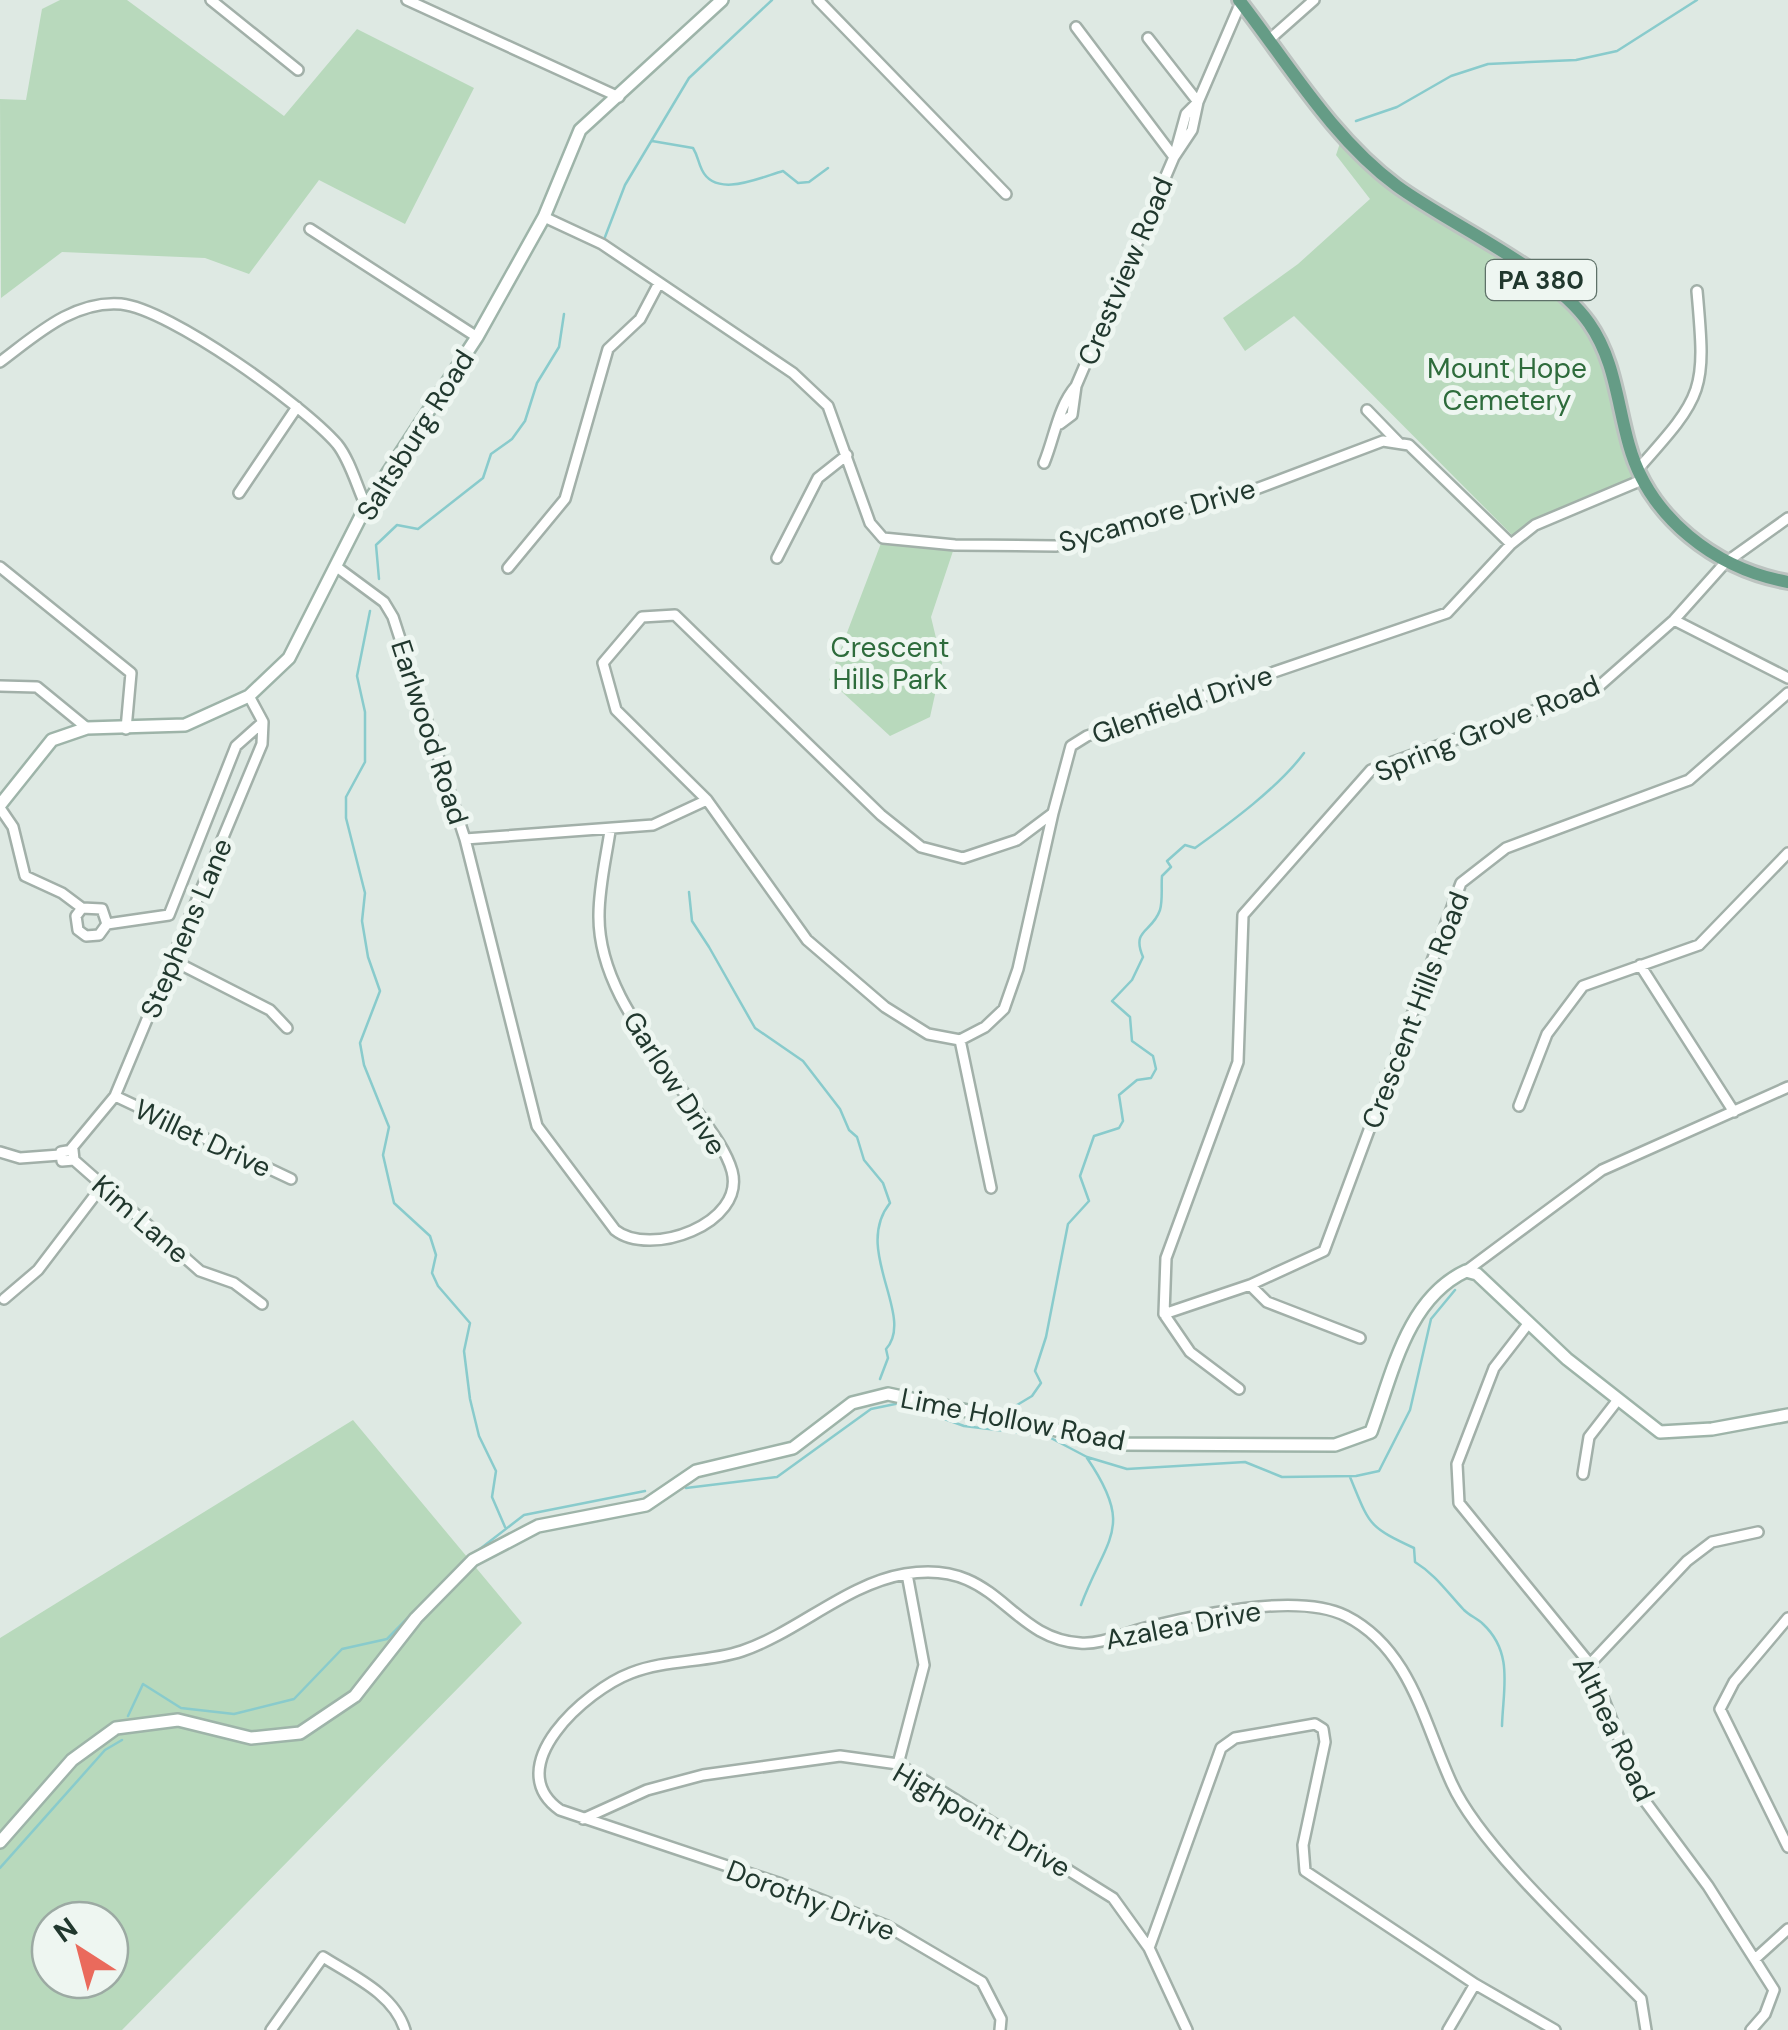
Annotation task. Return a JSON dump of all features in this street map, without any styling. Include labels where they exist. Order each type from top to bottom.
[{"type":"main road","name":"PA 380","points":[[1240,1],[1339,130],[1384,175],[1555,289],[1588,321],[1606,351],[1640,474],[1677,524],[1725,563],[1788,582]]},
{"type":"street","points":[[211,0],[298,70]]},
{"type":"street","points":[[407,0],[620,97]]},
{"type":"street","name":"Saltsburg Road","points":[[0,806],[52,740],[87,728],[185,725],[249,696],[289,658],[338,568],[366,506],[477,338],[544,217],[573,140],[722,0]]},
{"type":"street","points":[[818,0],[1006,194]]},
{"type":"street","points":[[1270,39],[1314,0]]},
{"type":"street","name":"Crestview Road","points":[[1044,464],[1060,424],[1072,415],[1076,386],[1174,157],[1181,125],[1198,102],[1240,1]]},
{"type":"street","points":[[1076,27],[1174,157]]},
{"type":"street","points":[[1148,38],[1198,102]]},
{"type":"street","name":"Sycamore Drive","points":[[544,217],[602,244],[793,373],[828,406],[870,523],[882,538],[955,545],[1056,546],[1256,489],[1384,441],[1399,442]]},
{"type":"street","points":[[310,229],[477,338]]},
{"type":"street","points":[[508,568],[565,499],[608,348],[640,319],[658,283]]},
{"type":"street","points":[[1640,474],[1678,424],[1701,382],[1697,291]]},
{"type":"street","points":[[0,362],[62,316],[119,304],[161,316],[297,407],[339,446],[366,506]]},
{"type":"street","points":[[240,493],[297,407]]},
{"type":"street","points":[[1367,410],[1511,544]]},
{"type":"street","points":[[778,558],[818,478],[846,455]]},
{"type":"street","name":"Glenfield Drive","points":[[1053,813],[1071,746],[1087,736],[1447,613],[1511,544],[1536,525],[1640,474]]},
{"type":"street","name":"Spring Grove Road","points":[[1164,1314],[1166,1258],[1238,1062],[1242,915],[1372,770],[1597,688],[1674,620],[1725,563],[1788,518]]},
{"type":"street","points":[[0,567],[131,673],[126,728]]},
{"type":"street","name":"Earlwood Road","points":[[338,568],[390,608],[464,839],[654,825],[707,800]]},
{"type":"street","points":[[675,615],[881,815],[922,846],[963,858],[1017,840],[1053,813],[1018,970],[1004,1009],[985,1027],[960,1040],[928,1034],[885,1007],[807,940],[707,800],[616,710],[603,663],[642,616],[675,615]]},
{"type":"street","points":[[1674,620],[1788,678]]},
{"type":"street","points":[[0,686],[38,687],[87,728]]},
{"type":"street","name":"Crescent Hills Road","points":[[1164,1314],[1250,1285],[1324,1251],[1460,883],[1506,848],[1689,780],[1788,693]]},
{"type":"street","points":[[82,908],[75,922],[82,934],[99,935],[107,924],[169,915],[236,746],[263,722],[249,696]]},
{"type":"street","name":"Stephens Lane","points":[[60,1155],[71,1148],[115,1096],[262,744],[263,722]]},
{"type":"street","points":[[0,806],[13,827],[24,876],[62,892],[82,908],[98,906],[107,924]]},
{"type":"street","name":"Garlow Drive","points":[[464,839],[537,1126],[615,1230],[629,1241],[645,1244],[717,1217],[730,1199],[733,1173],[716,1140],[620,996],[602,948],[599,915],[610,831]]},
{"type":"street","points":[[1519,1106],[1547,1034],[1582,986],[1699,946],[1788,853]]},
{"type":"street","points":[[174,961],[270,1010],[287,1028]]},
{"type":"street","points":[[1640,966],[1734,1112]]},
{"type":"street","points":[[960,1040],[991,1188]]},
{"type":"street","points":[[1466,1271],[1602,1170],[1788,1086]]},
{"type":"street","name":"Willet Drive","points":[[115,1096],[291,1179]]},
{"type":"street","points":[[0,1152],[20,1158],[60,1155],[67,1163],[74,1160],[71,1148]]},
{"type":"street","name":"Kim Lane","points":[[74,1160],[200,1270],[234,1283],[262,1304]]},
{"type":"street","points":[[4,1299],[38,1270],[102,1186]]},
{"type":"street","points":[[1466,1271],[1477,1274],[1617,1401],[1660,1432],[1712,1429],[1788,1415]]},
{"type":"street","name":"Lime Hollow Road","points":[[0,1842],[72,1760],[116,1728],[178,1720],[251,1738],[300,1734],[355,1696],[416,1618],[473,1560],[538,1526],[646,1505],[696,1471],[793,1448],[852,1403],[888,1394],[1122,1444],[1335,1445],[1370,1432],[1406,1337],[1426,1301],[1466,1271]]},
{"type":"street","points":[[1250,1285],[1267,1302],[1360,1338]]},
{"type":"street","points":[[1164,1314],[1190,1352],[1238,1389]]},
{"type":"street","name":"Althea Road","points":[[1528,1324],[1494,1368],[1457,1464],[1459,1503],[1590,1664],[1642,1797],[1756,1958],[1774,1990],[1766,2014],[1751,2030]]},
{"type":"street","points":[[1583,1474],[1589,1438],[1617,1401]]},
{"type":"street","points":[[1590,1664],[1687,1561],[1712,1542],[1758,1532]]},
{"type":"street","points":[[898,1764],[924,1665],[907,1574]]},
{"type":"street","name":"Azalea Drive","points":[[582,1819],[548,1801],[536,1776],[543,1747],[608,1684],[654,1665],[740,1651],[878,1582],[907,1574],[960,1574],[988,1589],[1043,1635],[1084,1644],[1239,1610],[1309,1606],[1346,1616],[1389,1650],[1410,1682],[1453,1788],[1490,1840],[1641,1999],[1646,2030]]},
{"type":"street","points":[[1788,1618],[1734,1682],[1720,1710],[1788,1847]]},
{"type":"street","points":[[1149,1948],[1221,1748],[1235,1738],[1315,1724],[1323,1730],[1325,1742],[1304,1845],[1306,1871],[1476,1984],[1555,2030]]},
{"type":"street","name":"Highpoint Drive","points":[[582,1819],[647,1790],[703,1775],[840,1756],[898,1764],[1112,1898],[1149,1948],[1186,2030]]},
{"type":"street","name":"Dorothy Drive","points":[[582,1819],[780,1884],[887,1926],[982,1982],[1001,2020],[1000,2030]]},
{"type":"street","points":[[1756,1958],[1788,1930]]},
{"type":"street","points":[[271,2030],[323,1957],[381,1994],[400,2016],[405,2030]]},
{"type":"street","points":[[1448,2030],[1476,1984]]},
{"type":"green space","points":[[60,0],[127,0],[284,116],[357,29],[474,88],[405,224],[319,180],[249,274],[205,258],[62,252],[1,298],[0,99],[26,100],[42,9]]},
{"type":"green space","name":"Mount Hope Cemetery","points":[[1343,134],[1394,184],[1555,289],[1588,321],[1642,480],[1517,540],[1294,316],[1245,351],[1223,318],[1298,264],[1370,199],[1336,155]]},
{"type":"green space","name":"Crescent Hills Park","points":[[883,538],[955,545],[931,617],[942,663],[930,717],[890,736],[829,680]]},
{"type":"green space","points":[[353,1420],[522,1623],[122,2030],[0,2030],[0,1638]]},
{"type":"waterway","points":[[605,237],[625,185],[689,78],[772,0]]},
{"type":"waterway","points":[[1356,121],[1397,107],[1451,76],[1488,64],[1576,60],[1617,51],[1697,0]]},
{"type":"waterway","points":[[652,141],[693,148],[709,179],[728,185],[783,171],[798,183],[809,182],[828,168]]},
{"type":"waterway","points":[[379,579],[376,545],[397,525],[418,529],[483,478],[491,454],[512,439],[525,421],[537,383],[559,347],[564,314]]},
{"type":"waterway","points":[[370,611],[357,676],[365,712],[365,762],[346,797],[346,818],[365,893],[362,921],[368,957],[380,991],[360,1043],[364,1065],[389,1127],[383,1155],[394,1203],[430,1236],[436,1255],[432,1273],[438,1286],[470,1323],[464,1351],[470,1399],[479,1436],[496,1471],[492,1497],[505,1527]]},
{"type":"waterway","points":[[1012,1408],[1032,1396],[1041,1383],[1035,1371],[1046,1337],[1068,1224],[1089,1201],[1080,1176],[1094,1136],[1119,1128],[1123,1121],[1119,1095],[1137,1080],[1151,1078],[1156,1069],[1153,1056],[1132,1041],[1130,1017],[1112,1001],[1132,980],[1143,957],[1139,941],[1160,910],[1162,876],[1171,867],[1167,861],[1185,845],[1195,848],[1238,816],[1304,753]]},
{"type":"waterway","points":[[689,892],[692,921],[755,1028],[803,1061],[840,1109],[849,1130],[857,1137],[864,1160],[883,1183],[890,1203],[880,1221],[878,1241],[894,1319],[893,1335],[886,1349],[888,1358],[880,1379]]},
{"type":"waterway","points":[[686,1488],[777,1477],[871,1409],[900,1403],[964,1426],[1047,1436],[1087,1457],[1127,1469],[1245,1462],[1282,1477],[1356,1476],[1379,1471],[1410,1410],[1431,1319],[1455,1290]]},
{"type":"waterway","points":[[1081,1605],[1107,1547],[1113,1517],[1102,1482],[1087,1458]]},
{"type":"waterway","points":[[1350,1477],[1378,1529],[1414,1548],[1415,1562],[1493,1635],[1505,1672],[1502,1726]]},
{"type":"waterway","points":[[476,1552],[524,1515],[645,1491]]},
{"type":"waterway","points":[[128,1716],[143,1684],[181,1708],[234,1714],[294,1699],[342,1649],[387,1639],[462,1563]]},
{"type":"waterway","points":[[0,1868],[105,1750],[122,1740]]}]
